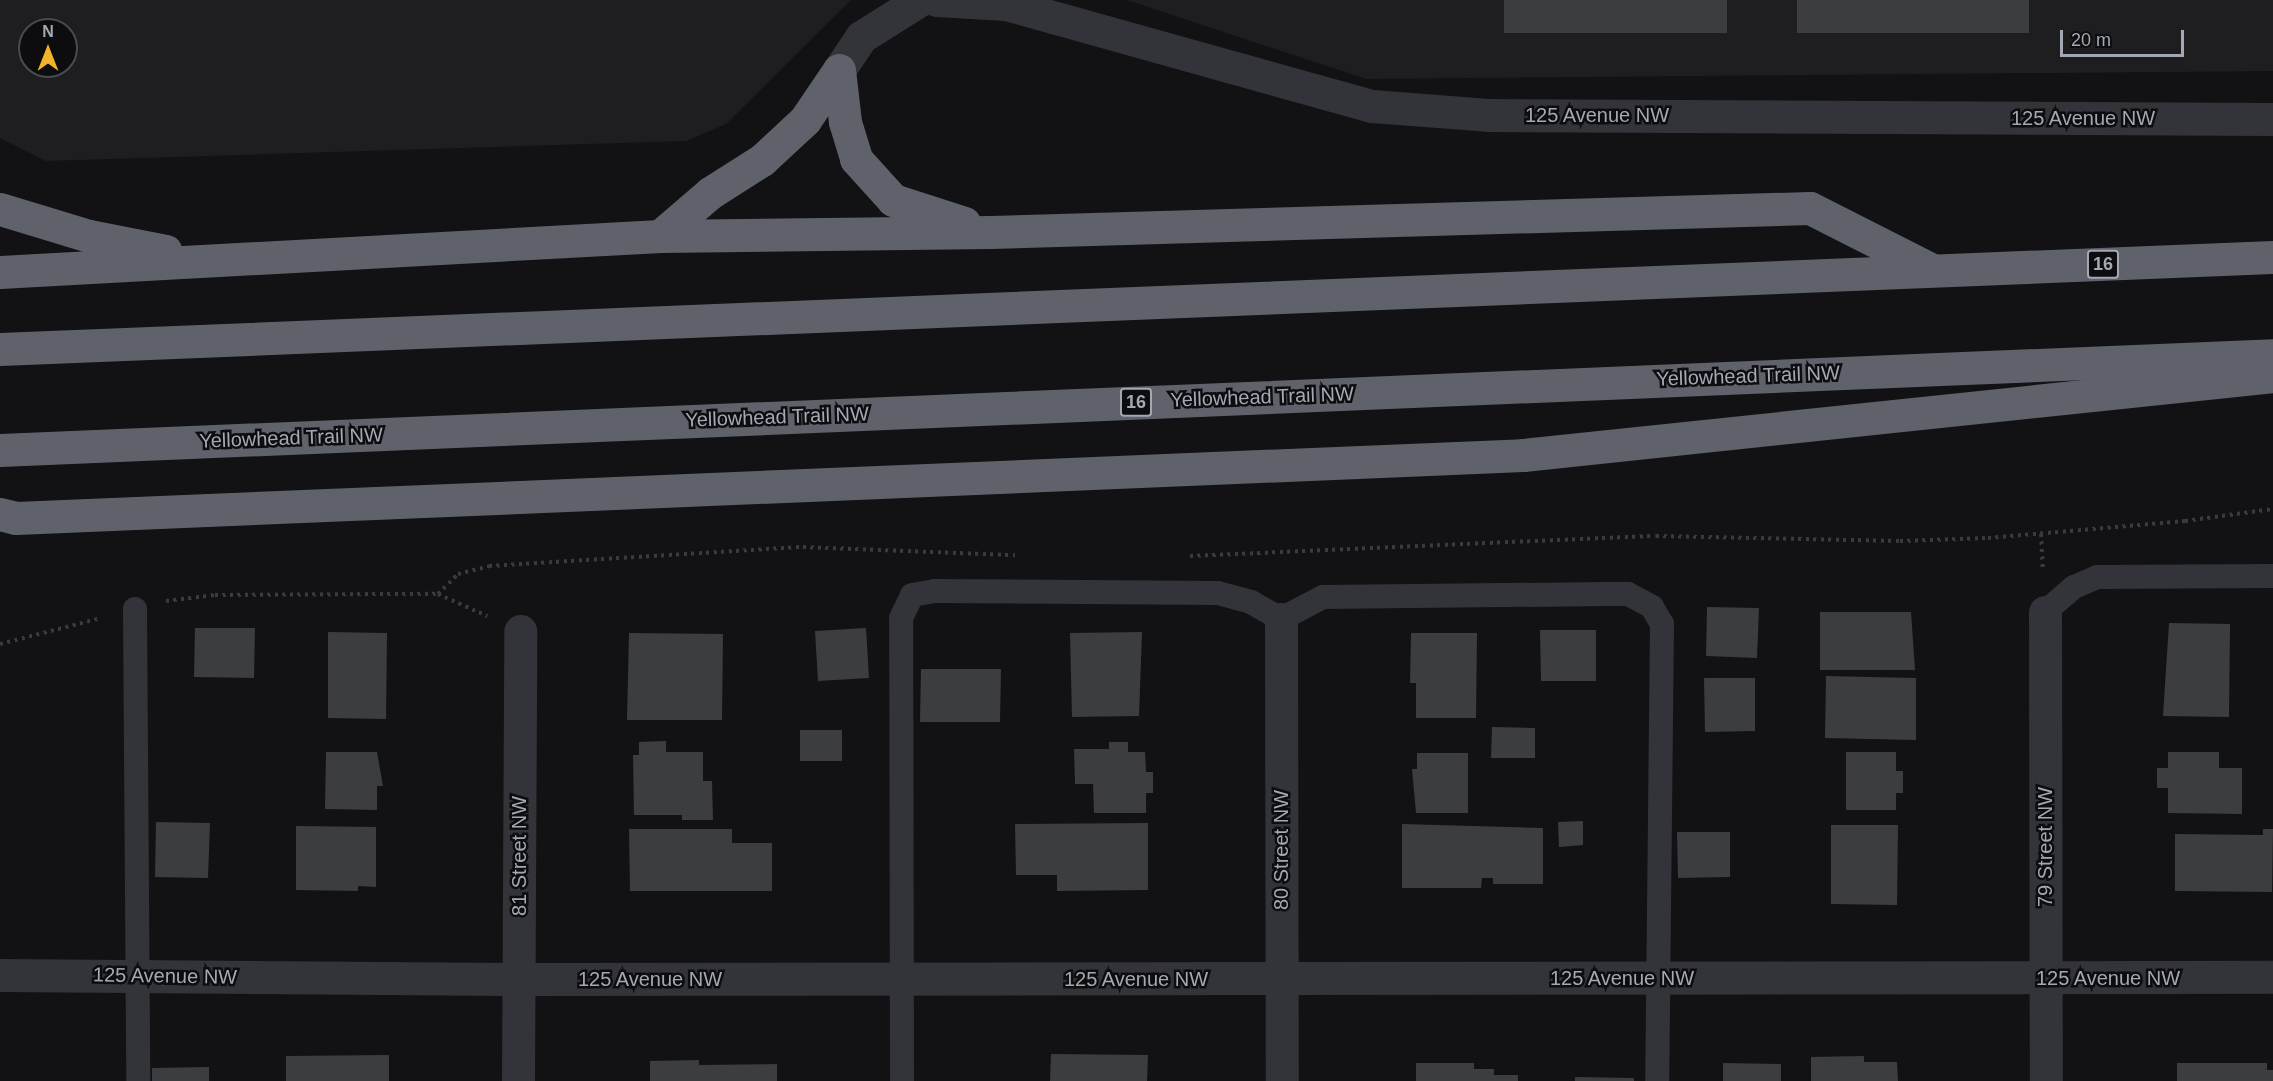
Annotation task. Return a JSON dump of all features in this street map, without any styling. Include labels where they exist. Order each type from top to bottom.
[{"type":"highway","points":[[839,70],[845,122],[856,159],[892,200],[991,232]]},
{"type":"highway","points":[[660,236],[710,193],[762,160],[805,120],[839,70]]},
{"type":"highway","points":[[0,272],[660,236],[991,232],[1810,208],[1933,271]]},
{"type":"highway","points":[[0,209],[88,236],[217,261]]},
{"type":"highway","name":"16","points":[[0,349],[2273,257]]},
{"type":"highway","name":"Yellowhead Trail NW","points":[[0,450],[2273,355]]},
{"type":"highway","points":[[4,518],[1523,455],[2273,376]]},
{"type":"street","points":[[839,70],[861,37],[920,0]]},
{"type":"street","name":"125 Avenue NW","points":[[936,0],[1006,4],[1372,106],[1488,115],[2273,119]]},
{"type":"street","name":"79 Street NW","points":[[2045,612],[2046,1081]]},
{"type":"street","name":"80 Street NW","points":[[1281,619],[1281,1081]]},
{"type":"street","name":"81 Street NW","points":[[518,1081],[520,631]]},
{"type":"street","name":"125 Avenue NW","points":[[0,975],[519,979],[2273,977]]},
{"type":"lane","points":[[2045,612],[2074,586],[2097,577],[2273,576]]},
{"type":"lane","points":[[902,1081],[901,618],[912,595],[935,591],[1218,593],[1251,602],[1281,619],[1323,597],[1628,594],[1652,608],[1662,624],[1657,1081]]},
{"type":"lane","points":[[135,609],[138,1081]]},
{"type":"path","points":[[1181,557],[1656,536],[1900,541],[1988,538],[2185,521],[2273,509]]},
{"type":"path","points":[[438,594],[458,574],[472,567],[560,561],[803,547],[1023,555]]},
{"type":"path","points":[[0,644],[135,609],[215,595],[438,594],[520,631]]},
{"type":"shaded area","points":[[0,0],[851,0],[726,124],[686,141],[46,161],[0,138]]},
{"type":"shaded area","points":[[1127,0],[2273,0],[2273,71],[1366,79]]},
{"type":"building","points":[[1504,0],[1727,0],[1727,33],[1504,33]]},
{"type":"building","points":[[1797,0],[2029,0],[2029,33],[1797,33]]},
{"type":"building","points":[[1707,607],[1759,608],[1757,658],[1706,656]]},
{"type":"building","points":[[1820,612],[1911,612],[1915,670],[1820,670]]},
{"type":"building","points":[[2169,623],[2230,624],[2229,717],[2163,716]]},
{"type":"building","points":[[195,628],[255,628],[254,678],[194,677]]},
{"type":"building","points":[[866,628],[869,678],[818,681],[815,631]]},
{"type":"building","points":[[1540,630],[1596,630],[1596,681],[1541,681]]},
{"type":"building","points":[[328,632],[387,633],[386,719],[328,718]]},
{"type":"building","points":[[1142,632],[1139,716],[1072,717],[1070,633]]},
{"type":"building","points":[[629,633],[723,634],[722,720],[627,720]]},
{"type":"building","points":[[1411,633],[1477,633],[1476,718],[1416,718],[1416,683],[1410,683]]},
{"type":"building","points":[[921,669],[1001,669],[1000,722],[920,722]]},
{"type":"building","points":[[1826,676],[1916,678],[1916,740],[1825,738]]},
{"type":"building","points":[[1704,678],[1755,678],[1755,731],[1705,732]]},
{"type":"building","points":[[1492,727],[1535,728],[1535,758],[1491,758]]},
{"type":"building","points":[[800,730],[842,730],[842,761],[800,761]]},
{"type":"building","points":[[666,741],[666,752],[703,752],[703,781],[712,781],[713,820],[682,820],[682,815],[634,815],[633,755],[639,755],[639,742]]},
{"type":"building","points":[[1109,742],[1128,742],[1128,752],[1145,752],[1146,772],[1153,772],[1153,793],[1146,793],[1146,813],[1094,813],[1093,784],[1075,784],[1074,749],[1109,749]]},
{"type":"building","points":[[326,752],[377,752],[383,786],[377,786],[377,810],[325,809]]},
{"type":"building","points":[[1846,752],[1896,752],[1896,771],[1903,771],[1903,793],[1896,793],[1896,810],[1846,810]]},
{"type":"building","points":[[2168,752],[2219,752],[2219,768],[2242,768],[2242,814],[2168,813],[2168,788],[2157,788],[2157,768],[2168,768]]},
{"type":"building","points":[[1417,753],[1468,753],[1468,813],[1416,813],[1412,769],[1417,769]]},
{"type":"building","points":[[1583,821],[1583,845],[1559,847],[1558,822]]},
{"type":"building","points":[[156,822],[210,823],[208,878],[155,877]]},
{"type":"building","points":[[1148,823],[1148,890],[1057,891],[1057,875],[1016,875],[1015,824]]},
{"type":"building","points":[[1402,824],[1543,828],[1543,884],[1493,884],[1493,878],[1482,878],[1481,888],[1402,888]]},
{"type":"building","points":[[1831,825],[1898,825],[1897,905],[1831,904]]},
{"type":"building","points":[[296,826],[376,827],[376,887],[358,886],[358,891],[296,890]]},
{"type":"building","points":[[629,829],[732,829],[732,843],[772,843],[772,891],[630,891]]},
{"type":"building","points":[[2263,829],[2273,829],[2272,892],[2175,891],[2175,834],[2263,835]]},
{"type":"building","points":[[1677,832],[1730,832],[1730,877],[1678,878]]},
{"type":"building","points":[[1051,1054],[1148,1055],[1147,1081],[1050,1081]]},
{"type":"building","points":[[389,1055],[389,1081],[286,1081],[286,1056]]},
{"type":"building","points":[[1864,1056],[1864,1062],[1897,1062],[1898,1081],[1811,1081],[1811,1057]]},
{"type":"building","points":[[699,1060],[699,1065],[777,1064],[777,1081],[650,1081],[650,1061]]},
{"type":"building","points":[[1416,1063],[1474,1063],[1474,1069],[1494,1069],[1494,1075],[1518,1075],[1518,1081],[1416,1081]]},
{"type":"building","points":[[1723,1063],[1781,1064],[1781,1081],[1723,1081]]},
{"type":"building","points":[[2177,1063],[2267,1063],[2267,1070],[2273,1070],[2273,1081],[2177,1081]]},
{"type":"building","points":[[209,1067],[209,1081],[152,1081],[152,1068]]},
{"type":"building","points":[[1575,1077],[1634,1078],[1634,1081],[1575,1081]]}]
